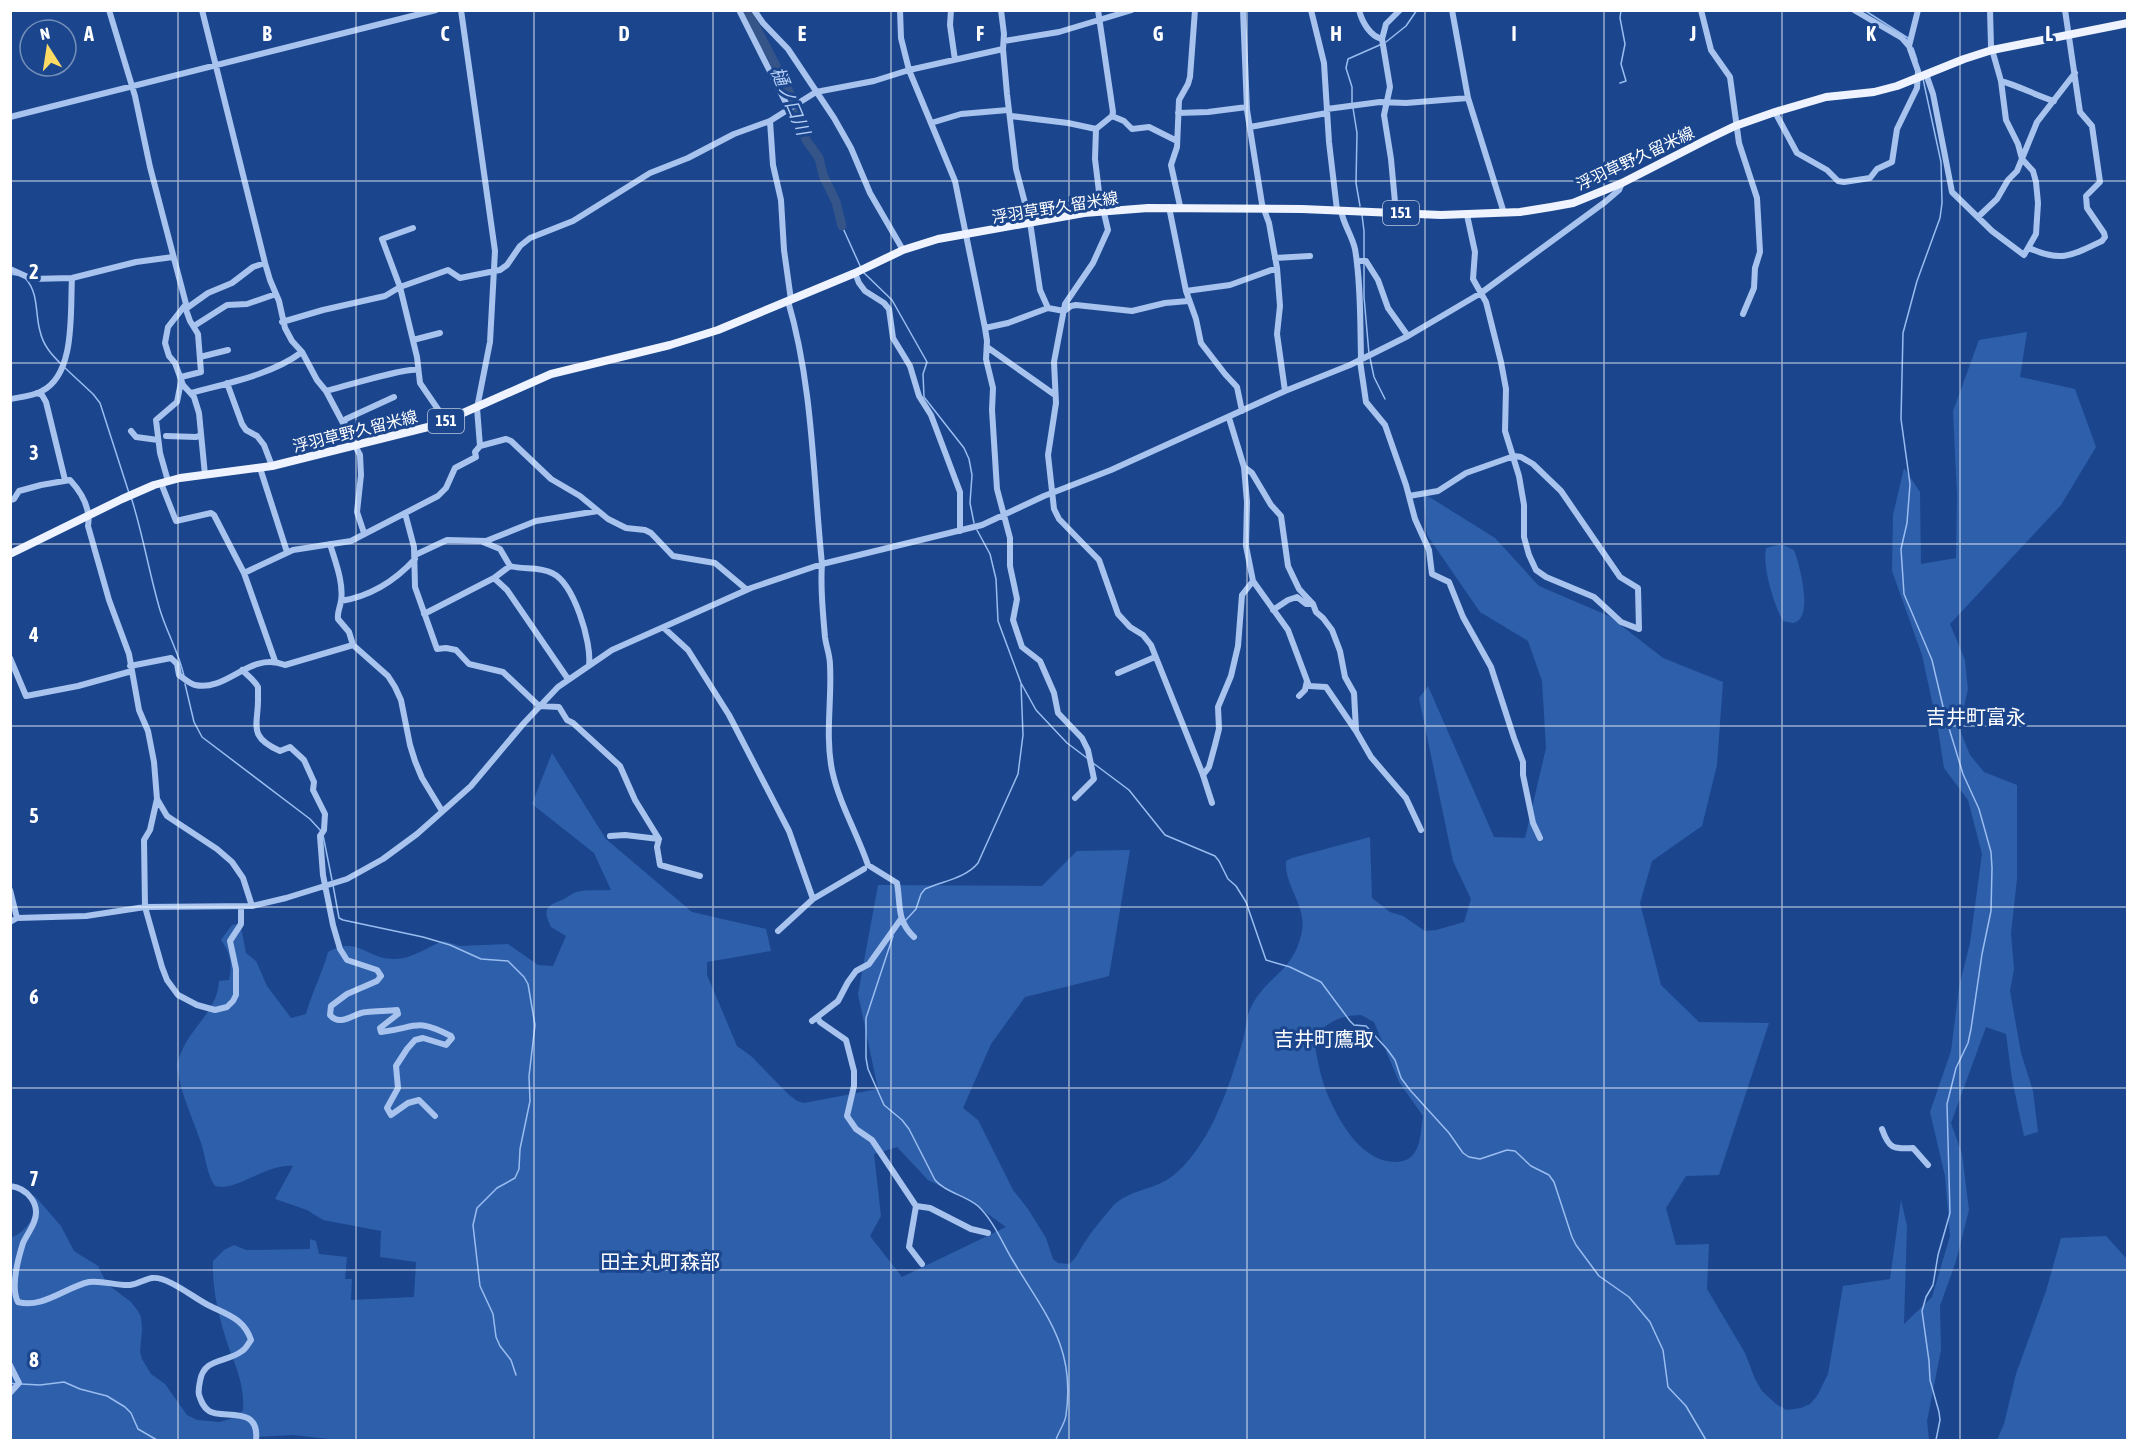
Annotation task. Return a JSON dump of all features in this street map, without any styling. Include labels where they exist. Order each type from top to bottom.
[{"type":"main road","name":"浮羽草野久留米線","points":[[10,554],[130,495],[165,482],[272,466],[446,421],[551,374],[694,339],[790,301],[903,250],[938,238],[1104,210],[1169,207],[1264,208],[1467,215],[1520,212],[1573,203],[1622,183],[1735,126],[1775,112],[1826,97],[1884,90],[1992,50],[2127,23]]},
{"type":"street","points":[[109,10],[131,86],[185,307],[198,334],[201,372],[182,378]]},
{"type":"street","points":[[202,10],[266,265],[279,301],[282,322],[326,391],[362,463],[357,512],[364,533]]},
{"type":"street","points":[[10,117],[436,10]]},
{"type":"street","points":[[461,10],[493,232],[495,272],[490,342],[477,408],[480,446]]},
{"type":"street","points":[[739,10],[790,108]]},
{"type":"street","points":[[754,10],[762,23],[788,49],[851,148],[870,193],[903,250]]},
{"type":"street","points":[[900,10],[901,38],[909,70],[953,175],[985,328],[986,359],[993,388],[996,477],[1003,516],[1010,538],[1010,566],[1017,599],[1013,620],[1022,646],[1040,661],[1054,693],[1059,713],[1082,738],[1088,750],[1094,779],[1076,798]]},
{"type":"street","points":[[951,10],[950,25],[955,60]]},
{"type":"street","points":[[1001,10],[1016,168],[1030,222],[1040,290],[1048,308]]},
{"type":"street","points":[[1098,10],[1113,105],[1112,116],[1096,129],[1095,159],[1108,226],[1107,235],[1093,263],[1065,304],[1054,362],[1056,395],[1048,455],[1054,509],[1059,519],[1099,560],[1118,614],[1130,627],[1143,635],[1150,645],[1203,775],[1212,803]]},
{"type":"street","points":[[1004,41],[1059,32],[1132,10]]},
{"type":"street","points":[[1180,207],[1171,165],[1178,141],[1179,100],[1190,77],[1195,10]]},
{"type":"street","points":[[1243,10],[1247,107],[1275,258],[1280,306],[1277,334],[1285,391]]},
{"type":"street","points":[[1311,10],[1322,53],[1339,210],[1362,261],[1378,280],[1388,308],[1408,336]]},
{"type":"street","points":[[1359,10],[1362,20],[1376,38],[1383,42]]},
{"type":"street","points":[[1396,213],[1384,115],[1390,87],[1383,42],[1386,24],[1400,10]]},
{"type":"street","points":[[1452,10],[1468,98],[1504,213]]},
{"type":"street","points":[[1701,10],[1711,50],[1730,77],[1735,126],[1757,198],[1760,252],[1754,273],[1754,288],[1743,314]]},
{"type":"street","points":[[1854,10],[1895,33],[1909,46],[1933,94],[1952,192],[1992,231],[2024,255],[2036,234],[2038,203],[2036,182],[2033,171],[2022,159],[2018,144],[2006,120],[2001,81],[1992,50],[1990,10]]},
{"type":"street","points":[[1909,46],[1918,10]]},
{"type":"street","points":[[2029,248],[2038,252],[2067,257],[2102,242],[2105,237],[2087,208],[2086,196],[2100,182],[2092,126],[2080,112],[2065,10]]},
{"type":"street","points":[[282,322],[385,296],[400,287],[448,270],[460,278],[495,272],[507,265],[520,246],[530,238],[573,221],[650,173],[688,158],[734,134],[770,121],[816,92],[874,81],[909,70],[1004,49]]},
{"type":"street","points":[[1978,217],[1998,199],[2008,180],[2017,171],[2037,122],[2075,75],[2075,70]]},
{"type":"street","points":[[1775,112],[1797,153],[1827,170],[1838,181],[1870,178],[1877,169],[1892,162],[1898,129],[1923,76]]},
{"type":"street","points":[[2001,81],[2054,100]]},
{"type":"street","points":[[1250,127],[1352,106],[1468,98]]},
{"type":"street","points":[[1178,113],[1247,107]]},
{"type":"street","points":[[931,123],[961,114],[1010,113],[1096,129]]},
{"type":"street","points":[[1112,116],[1124,121],[1132,129],[1149,127],[1178,141]]},
{"type":"street","points":[[770,121],[773,165],[781,200],[790,301],[805,375],[822,564],[820,583],[826,640],[831,663],[828,719],[832,769],[868,866],[897,883],[901,919],[904,928],[914,937]]},
{"type":"street","points":[[10,922],[17,918],[86,916],[145,907],[252,906],[347,879],[383,859],[417,834],[471,786],[539,706],[568,679],[612,650],[746,589],[822,564],[972,529],[1052,492],[1111,470],[1229,418],[1285,391],[1360,361],[1481,293],[1605,202],[1622,183]]},
{"type":"street","points":[[1169,207],[1188,301],[1194,313],[1201,343],[1238,387],[1242,411]]},
{"type":"street","points":[[1409,496],[1437,491],[1466,473],[1514,456],[1521,457],[1533,464],[1561,491],[1620,577],[1638,588],[1639,629],[1621,622],[1594,597],[1571,589],[1536,570],[1529,555],[1524,537],[1524,505],[1514,456],[1508,445],[1505,431],[1506,389],[1494,332],[1481,293],[1473,279],[1475,252],[1467,215]]},
{"type":"street","points":[[413,228],[382,238],[400,287],[413,340],[420,383],[446,421]]},
{"type":"street","points":[[1275,258],[1310,256]]},
{"type":"street","points":[[10,269],[32,279],[72,278],[136,262],[173,257]]},
{"type":"street","points":[[1362,261],[1362,356],[1360,361],[1366,402],[1384,425],[1415,519],[1429,550],[1432,574],[1449,582],[1463,617],[1488,658],[1523,762],[1523,775],[1533,823],[1540,838]]},
{"type":"street","points":[[205,475],[199,413],[191,393],[183,385],[175,363],[166,351],[165,335],[174,317],[185,307],[187,308],[208,293],[232,283],[253,267],[266,265]]},
{"type":"street","points":[[1186,291],[1230,285],[1276,268]]},
{"type":"street","points":[[856,272],[859,283],[865,291],[890,309],[893,338],[910,366],[919,396],[931,415],[960,492],[960,531]]},
{"type":"street","points":[[10,399],[37,393],[50,386],[63,367],[68,343],[72,278]]},
{"type":"street","points":[[194,326],[227,305],[252,302],[276,294]]},
{"type":"street","points":[[985,328],[1008,324],[1048,308],[1064,311],[1076,305],[1132,311],[1165,303],[1188,301]]},
{"type":"street","points":[[413,340],[440,333]]},
{"type":"street","points":[[987,347],[1056,395]]},
{"type":"street","points":[[200,357],[228,350]]},
{"type":"street","points":[[191,393],[286,362],[302,352]]},
{"type":"street","points":[[326,391],[399,371],[418,370]]},
{"type":"street","points":[[182,378],[177,402],[156,420],[165,482],[176,521],[214,514],[244,573],[275,661]]},
{"type":"street","points":[[227,383],[242,424],[264,445],[272,466]]},
{"type":"street","points":[[37,393],[46,402],[65,480]]},
{"type":"street","points":[[344,423],[346,419],[394,397]]},
{"type":"street","points":[[1229,418],[1244,467],[1247,502],[1246,546],[1253,581],[1288,630],[1310,686],[1326,687],[1371,757],[1406,798],[1421,830]]},
{"type":"street","points":[[131,431],[136,437],[158,440]]},
{"type":"street","points":[[166,435],[196,437],[201,435]]},
{"type":"street","points":[[244,573],[287,552],[351,541],[438,496],[446,488],[455,468],[476,457],[475,452],[480,446],[506,439],[551,478],[580,496],[609,519],[626,528],[651,533],[673,556],[715,563],[746,589]]},
{"type":"street","points":[[1244,467],[1252,473],[1271,505],[1281,516],[1288,566],[1299,589],[1332,630],[1340,651],[1345,677],[1354,693],[1356,731]]},
{"type":"street","points":[[260,468],[287,552]]},
{"type":"street","points":[[10,500],[14,499],[19,491],[70,480],[90,514],[88,525],[109,600],[129,654],[139,710],[148,731],[154,762],[157,799],[150,830],[144,840],[145,907],[156,952],[173,989],[197,1005],[215,1010],[227,1007],[236,995],[237,969],[230,940],[241,924],[241,907]]},
{"type":"street","points":[[480,542],[492,540],[536,521],[598,511]]},
{"type":"street","points":[[405,513],[413,537],[415,587],[437,649],[456,650],[469,664],[503,672],[539,706],[559,707],[567,720],[620,766],[635,800],[659,839],[657,847],[660,864],[700,876]]},
{"type":"street","points":[[341,601],[381,588],[415,557],[451,540],[480,542],[497,547],[510,566]]},
{"type":"street","points":[[330,544],[340,580],[341,601],[338,608],[338,619],[349,632],[352,645],[388,676],[395,687],[401,699],[415,761],[422,778],[442,811]]},
{"type":"street","points":[[424,614],[494,578],[510,566],[553,573],[567,587],[587,639],[590,654],[589,665]]},
{"type":"street","points":[[494,578],[507,590],[568,679]]},
{"type":"street","points":[[1203,775],[1209,767],[1215,745],[1219,729],[1218,707],[1231,676],[1238,646],[1242,595],[1253,581]]},
{"type":"street","points":[[1273,610],[1297,597],[1306,604],[1313,604]]},
{"type":"street","points":[[664,628],[688,650],[729,715],[789,831],[813,898]]},
{"type":"street","points":[[10,658],[26,696],[78,686],[131,668],[171,658],[177,664],[179,675],[194,685],[224,681],[258,663],[275,661],[285,665],[352,645]]},
{"type":"street","points":[[1118,673],[1155,657]]},
{"type":"street","points":[[242,670],[258,688],[259,702],[255,725],[259,734],[267,745],[280,751],[290,747],[304,760],[314,782],[314,790],[324,814],[324,830],[320,836],[325,887],[342,954],[351,962],[377,970],[381,976],[376,981],[339,999],[331,1006],[330,1015],[333,1019],[339,1020],[363,1012],[381,1013],[397,1010],[398,1014],[380,1028],[381,1032],[420,1024],[433,1026],[451,1036],[452,1038],[446,1045],[423,1038],[416,1040],[407,1049],[396,1066],[398,1088],[387,1108],[387,1112],[391,1115],[408,1103],[419,1100],[435,1116]]},
{"type":"street","points":[[1299,696],[1305,690],[1307,681]]},
{"type":"street","points":[[157,799],[167,816],[217,849],[232,862],[243,878],[252,906]]},
{"type":"street","points":[[610,836],[625,835],[659,839]]},
{"type":"street","points":[[778,931],[813,898],[864,869]]},
{"type":"street","points":[[10,890],[17,918]]},
{"type":"street","points":[[901,919],[869,964],[856,971],[838,1001],[814,1019],[846,1040],[854,1071],[854,1086],[847,1116],[856,1129],[872,1140],[916,1206],[909,1247],[922,1264]]},
{"type":"street","points":[[1882,1129],[1887,1143],[1896,1149],[1913,1148],[1928,1165]]},
{"type":"street","points":[[10,1186],[18,1187],[28,1193],[37,1210],[35,1221],[24,1242],[13,1290],[18,1302],[24,1304],[54,1296],[89,1282],[130,1285],[153,1278],[163,1278],[209,1306],[238,1319],[248,1331],[251,1340],[244,1350],[206,1367],[200,1378],[198,1392],[207,1410],[215,1414],[241,1415],[252,1423],[256,1439]]},
{"type":"street","points":[[916,1206],[930,1208],[971,1229],[988,1233]]},
{"type":"street","points":[[10,1365],[19,1383],[10,1393]]},
{"type":"shaded area","points":[[2027,332],[2020,377],[2075,389],[2096,447],[2061,505],[1950,624],[1965,660],[1968,689],[1959,728],[1970,755],[1984,772],[2017,785],[2017,879],[2011,933],[2014,969],[2010,991],[2021,1053],[2033,1091],[2038,1132],[2024,1136],[2012,1079],[2006,1034],[1986,1027],[1951,1123],[1962,1154],[1969,1210],[1956,1261],[1940,1306],[1941,1350],[1927,1421],[1929,1440],[338,1440],[293,1435],[255,1437],[255,1440],[11,1440],[11,1238],[22,1231],[30,1221],[34,1209],[34,1195],[61,1226],[74,1251],[98,1266],[107,1284],[131,1302],[138,1311],[141,1317],[140,1352],[142,1359],[151,1374],[165,1384],[187,1415],[197,1420],[220,1422],[236,1417],[243,1410],[241,1382],[223,1330],[215,1291],[213,1261],[224,1250],[234,1245],[246,1250],[310,1249],[310,1239],[316,1241],[319,1254],[347,1257],[345,1279],[352,1279],[351,1300],[414,1297],[416,1262],[380,1257],[381,1231],[323,1220],[307,1210],[275,1199],[293,1166],[273,1169],[232,1185],[215,1186],[208,1172],[202,1146],[181,1087],[178,1061],[185,1044],[214,1001],[219,981],[229,980],[230,959],[221,940],[232,925],[238,924],[241,927],[246,953],[256,961],[267,986],[291,1018],[306,1014],[328,952],[338,947],[355,947],[377,956],[395,959],[414,955],[444,941],[460,946],[508,944],[538,965],[553,966],[566,936],[551,927],[547,909],[575,893],[611,890],[594,853],[532,804],[552,753],[606,839],[692,912],[766,929],[771,951],[707,962],[707,975],[737,1046],[751,1056],[788,1094],[804,1103],[878,1089],[858,994],[878,885],[1042,886],[1077,851],[1130,850],[1109,976],[1025,997],[991,1044],[963,1108],[978,1120],[1013,1190],[1046,1238],[1053,1259],[1058,1263],[1069,1264],[1117,1202],[1170,1178],[1188,1161],[1209,1130],[1229,1084],[1252,1005],[1265,987],[1287,965],[1298,945],[1303,922],[1299,905],[1288,879],[1286,861],[1370,837],[1372,898],[1390,912],[1403,916],[1425,931],[1464,922],[1471,899],[1453,861],[1419,698],[1428,686],[1494,837],[1525,838],[1546,748],[1542,681],[1528,641],[1480,612],[1427,535],[1423,493],[1495,538],[1539,586],[1609,616],[1663,658],[1723,682],[1717,765],[1702,826],[1652,861],[1640,903],[1661,985],[1699,1022],[1769,1023],[1719,1175],[1686,1176],[1666,1208],[1676,1245],[1709,1244],[1707,1289],[1745,1353],[1762,1391],[1786,1410],[1810,1404],[1817,1396],[1828,1374],[1843,1286],[1890,1279],[1901,1200],[1907,1226],[1904,1324],[1932,1297],[1950,1236],[1945,1176],[1930,1112],[1951,1051],[1959,987],[1970,943],[1982,854],[1968,800],[1944,768],[1922,655],[1892,571],[1893,515],[1904,468],[1920,492],[1921,564],[1956,558],[1957,495],[1953,411],[1979,340]],"holes":[[[1361,1015],[1374,1022],[1399,1082],[1423,1116],[1417,1148],[1411,1157],[1404,1161],[1383,1160],[1363,1149],[1347,1130],[1326,1091],[1314,1040],[1328,1024],[1347,1016]],[[897,1147],[928,1180],[967,1199],[1006,1227],[902,1277],[870,1236],[881,1216],[874,1154]]]},
{"type":"shaded area","points":[[1781,544],[1794,550],[1804,590],[1803,612],[1800,620],[1793,623],[1783,621],[1773,596],[1766,565],[1766,548]]},
{"type":"shaded area","points":[[2106,1236],[2127,1259],[2127,1440],[1997,1440],[2004,1424],[2016,1374],[2046,1291],[2061,1238]]},
{"type":"waterway","name":"樋ノ口川","points":[[747,10],[798,111],[806,140],[819,158],[823,175],[836,202],[842,226]]},
{"type":"waterway","points":[[1386,42],[1406,26],[1417,10]]},
{"type":"waterway","points":[[1620,83],[1626,81],[1621,64],[1625,44],[1620,18],[1621,10]]},
{"type":"waterway","points":[[1864,10],[1908,38]]},
{"type":"waterway","points":[[1352,103],[1352,87],[1346,68],[1348,59],[1382,44]]},
{"type":"waterway","points":[[1913,48],[1917,60]]},
{"type":"waterway","points":[[1923,79],[1941,162],[1942,203],[1940,218],[1917,281],[1903,333],[1901,419],[1910,484],[1907,523],[1901,549],[1904,594],[1932,660],[1945,715],[1963,774],[1979,809],[1991,852],[1992,868],[1991,911],[1971,1029],[1968,1043],[1956,1068],[1947,1104],[1950,1213],[1938,1255],[1933,1285],[1922,1311],[1930,1380],[1940,1420],[1936,1440]]},
{"type":"waterway","points":[[1353,108],[1357,133],[1356,183],[1360,206]]},
{"type":"waterway","points":[[1362,215],[1364,258]]},
{"type":"waterway","points":[[842,226],[861,268]]},
{"type":"waterway","points":[[1364,263],[1364,297],[1369,354]]},
{"type":"waterway","points":[[863,272],[892,300],[927,362],[923,374],[924,397],[964,448],[969,459],[972,475],[970,503],[974,523]]},
{"type":"waterway","points":[[10,274],[17,275]]},
{"type":"waterway","points":[[26,279],[35,298],[38,324],[43,341],[61,364]]},
{"type":"waterway","points":[[1370,358],[1374,377],[1385,399]]},
{"type":"waterway","points":[[64,367],[100,403],[129,493]]},
{"type":"waterway","points":[[131,497],[160,610],[184,676]]},
{"type":"waterway","points":[[977,530],[990,554],[996,579],[998,621],[1021,683],[1036,710],[1067,743],[1087,758]]},
{"type":"waterway","points":[[185,684],[194,722],[202,737],[310,819],[321,831]]},
{"type":"waterway","points":[[905,921],[916,909],[925,889],[961,876],[978,863],[1018,774],[1023,735],[1021,684]]},
{"type":"waterway","points":[[1093,763],[1129,790],[1165,835],[1215,856],[1228,879],[1236,886],[1246,902],[1266,960],[1290,967],[1321,982],[1354,1025],[1366,1026],[1395,1060],[1401,1078],[1410,1090],[1449,1133],[1463,1153],[1480,1159],[1507,1150],[1515,1151],[1531,1166],[1549,1175],[1554,1182],[1576,1245],[1599,1276],[1629,1297],[1650,1322],[1663,1350],[1668,1387],[1686,1406],[1706,1440]]},
{"type":"waterway","points":[[323,835],[332,880]]},
{"type":"waterway","points":[[333,885],[339,918],[423,937],[450,945],[481,959],[508,961],[528,984],[535,1025],[529,1076],[530,1101],[520,1149],[519,1169],[515,1178],[497,1188],[477,1208],[473,1225],[480,1286],[493,1314],[496,1337],[511,1360],[516,1375]]},
{"type":"waterway","points":[[893,936],[866,1018],[868,1069],[884,1105],[909,1129],[935,1180],[945,1188],[973,1202],[988,1218],[1055,1332],[1062,1350],[1068,1391],[1065,1418],[1056,1440]]},
{"type":"waterway","points":[[21,1384],[40,1385],[64,1382],[107,1396],[131,1413],[138,1429],[157,1440]]},
{"type":"waterway","points":[[10,1383],[16,1384]]},
{"type":"district","name":"吉井町富永","points":[[1976,717]]},
{"type":"district","name":"吉井町鷹取","points":[[1324,1039]]},
{"type":"district","name":"田主丸町森部","points":[[660,1262]]}]
